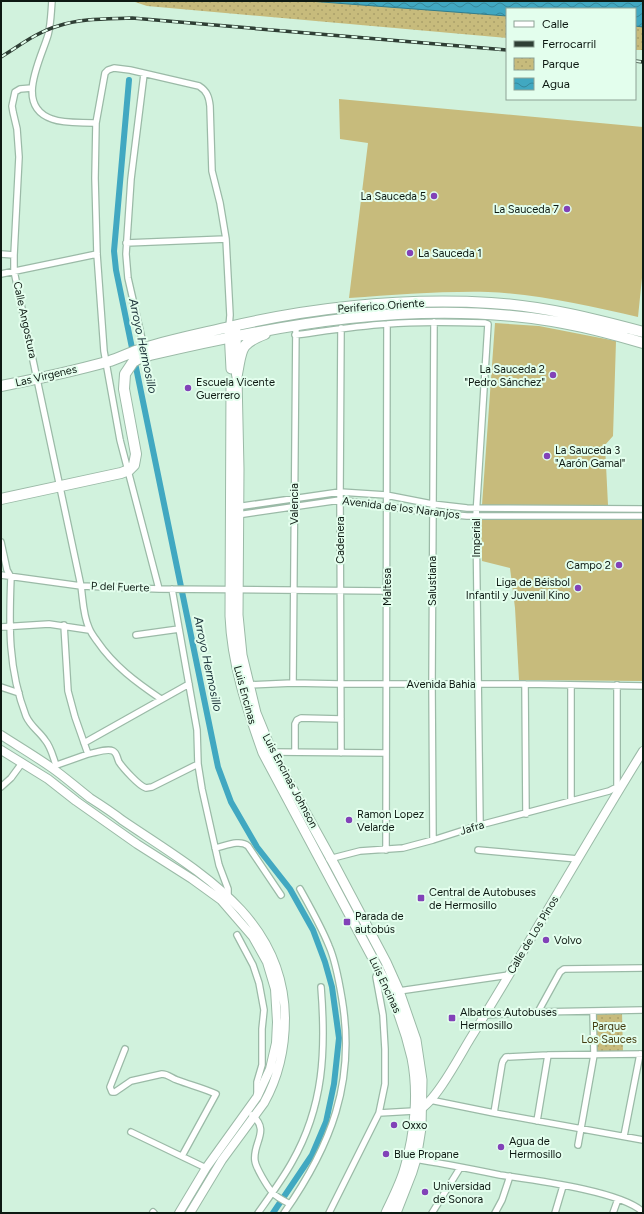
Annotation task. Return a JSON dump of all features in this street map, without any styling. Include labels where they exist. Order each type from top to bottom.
[{"type":"highway","name":"Periferico Oriente","points":[[131,357],[144,348],[348,307],[380,304],[492,303],[539,309],[601,321],[643,332]]},
{"type":"highway","name":"Periferico Oriente","points":[[131,357],[150,355],[232,331],[332,319],[435,312],[480,314],[552,321],[596,330],[643,343]]},
{"type":"highway","points":[[237,374],[244,345],[249,341],[292,325]]},
{"type":"highway","name":"Las Virgenes","points":[[1,386],[131,357]]},
{"type":"highway","points":[[1,499],[60,487],[129,470],[134,465],[136,454],[124,389],[125,374],[131,357]]},
{"type":"main road","name":"Luis Encinas Johnson","points":[[232,331],[237,374],[235,589],[244,685],[256,713],[268,753],[327,860],[383,956],[399,991],[412,1026],[419,1053],[422,1080],[418,1109],[421,1128],[412,1159],[409,1182],[396,1213]]},
{"type":"main road","points":[[232,331],[231,381],[235,511]]},
{"type":"main road","name":"Luis Encinas","points":[[327,860],[386,983],[396,1008],[410,1052],[418,1109]]},
{"type":"main road","points":[[386,1213],[401,1179],[412,1159]]},
{"type":"street","points":[[52,1],[50,29],[36,69],[32,88],[36,104],[44,116],[60,121],[96,123]]},
{"type":"street","points":[[159,589],[120,440],[106,362],[97,254],[95,178],[96,123],[105,74],[108,70],[114,68],[130,70],[199,86],[206,92],[210,106],[212,171],[220,203],[226,239],[232,331]]},
{"type":"street","points":[[144,74],[131,180],[126,242],[128,278],[144,348]]},
{"type":"street","name":"Calle Angostura","points":[[32,88],[20,89],[15,92],[12,106],[18,139],[19,157],[14,271],[81,586],[85,618],[89,630],[101,648],[132,679],[161,699]]},
{"type":"street","points":[[126,242],[226,239]]},
{"type":"street","points":[[1,254],[14,255]]},
{"type":"street","points":[[1,274],[97,254]]},
{"type":"street","points":[[295,335],[341,328],[434,322]]},
{"type":"street","name":"Imperial","points":[[434,322],[488,324],[476,516],[480,825]]},
{"type":"street","name":"Salustiana","points":[[433,840],[432,504],[434,322]]},
{"type":"street","name":"Maltesa","points":[[386,850],[387,324]]},
{"type":"street","name":"Valencia","points":[[292,325],[295,335],[293,683]]},
{"type":"street","name":"Cadenera","points":[[341,328],[341,753]]},
{"type":"street","name":"Avenida de los Naranjos","points":[[235,511],[294,499],[340,492],[386,495],[432,504],[477,508],[643,509]]},
{"type":"street","name":"Avenida de los Naranjos","points":[[235,511],[294,507],[340,500],[433,513],[476,516],[643,516]]},
{"type":"street","points":[[608,509],[608,516]]},
{"type":"street","points":[[1,542],[7,570],[11,577],[9,626],[10,652],[19,693],[30,723],[48,744],[53,766]]},
{"type":"street","name":"P del Fuerte","points":[[1,575],[81,586],[159,589],[387,591]]},
{"type":"street","points":[[172,589],[196,730],[198,764],[202,789],[219,865],[228,889],[228,897]]},
{"type":"street","points":[[1,627],[39,624],[64,625],[89,630]]},
{"type":"street","points":[[64,625],[68,692],[88,754]]},
{"type":"street","points":[[136,635],[179,629]]},
{"type":"street","name":"Avenida Bahia","points":[[244,685],[293,683],[643,686]]},
{"type":"street","points":[[84,743],[189,684]]},
{"type":"street","points":[[525,684],[526,814]]},
{"type":"street","points":[[571,801],[572,685]]},
{"type":"street","points":[[617,686],[619,787]]},
{"type":"street","points":[[1,687],[19,693]]},
{"type":"street","points":[[295,752],[295,724],[297,720],[301,718],[341,719]]},
{"type":"street","points":[[1,735],[53,766],[90,798],[215,885],[255,926],[273,957],[280,976],[283,993],[285,1030],[276,1077],[269,1093],[255,1117],[222,1160],[190,1213]]},
{"type":"street","points":[[1,750],[48,780],[121,833],[192,879],[221,900],[244,925],[260,947],[271,975],[275,989],[277,1022],[276,1044],[270,1069],[257,1097],[223,1142],[179,1213]]},
{"type":"street","points":[[53,766],[88,754],[112,750],[121,764],[143,788],[146,788],[152,787],[198,764]]},
{"type":"street","name":"Calle de Los Pinos","points":[[418,1109],[430,1100],[439,1088],[485,1015],[619,787],[643,751]]},
{"type":"street","points":[[268,753],[386,753]]},
{"type":"street","points":[[1,787],[11,778],[22,763]]},
{"type":"street","name":"Jafra","points":[[327,860],[360,851],[403,848],[480,825],[526,814],[619,787]]},
{"type":"street","points":[[121,833],[127,823]]},
{"type":"street","points":[[216,848],[244,843],[248,846],[281,895]]},
{"type":"street","points":[[478,850],[578,859]]},
{"type":"street","points":[[284,1213],[314,1165],[333,1124],[340,1100],[346,1048],[345,1018],[339,980],[329,946],[300,889]]},
{"type":"street","points":[[237,935],[253,965],[259,983],[264,1010],[262,1029],[262,1065],[257,1082],[257,1097]]},
{"type":"street","points":[[538,1012],[560,972],[564,970],[643,968]]},
{"type":"street","points":[[329,1213],[379,1113],[385,1084],[386,1066],[384,1029],[376,977],[379,969]]},
{"type":"street","points":[[399,991],[509,975]]},
{"type":"street","points":[[258,1213],[293,1162],[305,1138],[316,1103],[321,1082],[323,1057],[324,1022],[321,987]]},
{"type":"street","points":[[485,1015],[538,1012],[643,1010]]},
{"type":"street","points":[[578,1145],[594,1055],[593,1011]]},
{"type":"street","points":[[125,1049],[110,1087],[112,1092],[115,1092],[131,1081],[167,1074],[178,1080],[201,1087],[216,1094],[182,1156]]},
{"type":"street","points":[[494,1113],[502,1064],[504,1059],[509,1056],[641,1054],[624,1136]]},
{"type":"street","points":[[537,1121],[548,1055]]},
{"type":"street","points":[[430,1100],[643,1140]]},
{"type":"street","points":[[379,1113],[418,1109]]},
{"type":"street","points":[[247,1111],[255,1117],[261,1130],[255,1154],[255,1162],[272,1193],[290,1204]]},
{"type":"street","points":[[131,1132],[206,1168]]},
{"type":"street","points":[[412,1159],[563,1186],[618,1199],[629,1203],[643,1212]]},
{"type":"street","points":[[432,1213],[460,1168]]},
{"type":"street","points":[[495,1213],[504,1196],[510,1176]]},
{"type":"street","points":[[555,1213],[563,1186]]},
{"type":"street","points":[[613,1213],[618,1199]]},
{"type":"green space","points":[[132,1],[643,1],[643,50],[636,50],[636,8],[506,8],[506,38],[147,6]]},
{"type":"green space","points":[[339,99],[643,127],[643,268],[638,317],[564,301],[507,293],[453,292],[349,298],[368,143],[340,139]]},
{"type":"green space","points":[[495,323],[539,326],[616,341],[613,436],[605,445],[608,505],[482,505]]},
{"type":"green space","name":"Liga de Béisbol Infantil y Juvenil Kino","points":[[643,518],[643,681],[519,680],[515,608],[510,568],[482,561],[481,519]]},
{"type":"green space","name":"Parque Los Sauces","points":[[596,1012],[622,1012],[623,1052],[596,1053]]},
{"type":"water","points":[[309,1],[643,1],[643,27],[636,26],[636,8],[506,8],[506,16]]},
{"type":"waterway","name":"Arroyo Hermosillo","points":[[129,80],[114,251],[116,270],[218,767],[231,802],[257,847],[290,889],[313,930],[325,962],[332,987],[339,1038],[334,1084],[326,1122],[312,1155],[273,1213]]},
{"type":"railway","points":[[1,57],[35,36],[67,23],[85,20],[132,18],[506,50]]},
{"type":"railway","points":[[636,61],[643,62]]},
{"type":"place","name":"La Sauceda 5","points":[[434,196]]},
{"type":"place","name":"La Sauceda 7","points":[[567,209]]},
{"type":"place","name":"La Sauceda 1","points":[[410,253]]},
{"type":"place","name":"La Sauceda 2 \"Pedro Sánchez\"","points":[[553,375]]},
{"type":"place","name":"Escuela Vicente Guerrero","points":[[188,388]]},
{"type":"place","name":"La Sauceda 3 \"Aarón Gamal\"","points":[[547,456]]},
{"type":"place","name":"Campo 2","points":[[619,565]]},
{"type":"place","name":"Liga de Béisbol Infantil y Juvenil Kino","points":[[578,588]]},
{"type":"place","name":"Ramon Lopez Velarde","points":[[349,820]]},
{"type":"place","name":"Central de Autobuses de Hermosillo","points":[[421,898]]},
{"type":"place","name":"Parada de autobús","points":[[347,922]]},
{"type":"place","name":"Volvo","points":[[546,940]]},
{"type":"place","name":"Albatros Autobuses Hermosillo","points":[[452,1018]]},
{"type":"place","name":"Oxxo","points":[[394,1125]]},
{"type":"place","name":"Agua de Hermosillo","points":[[501,1147]]},
{"type":"place","name":"Blue Propane","points":[[386,1154]]},
{"type":"place","name":"Universidad de Sonora","points":[[425,1192]]}]
